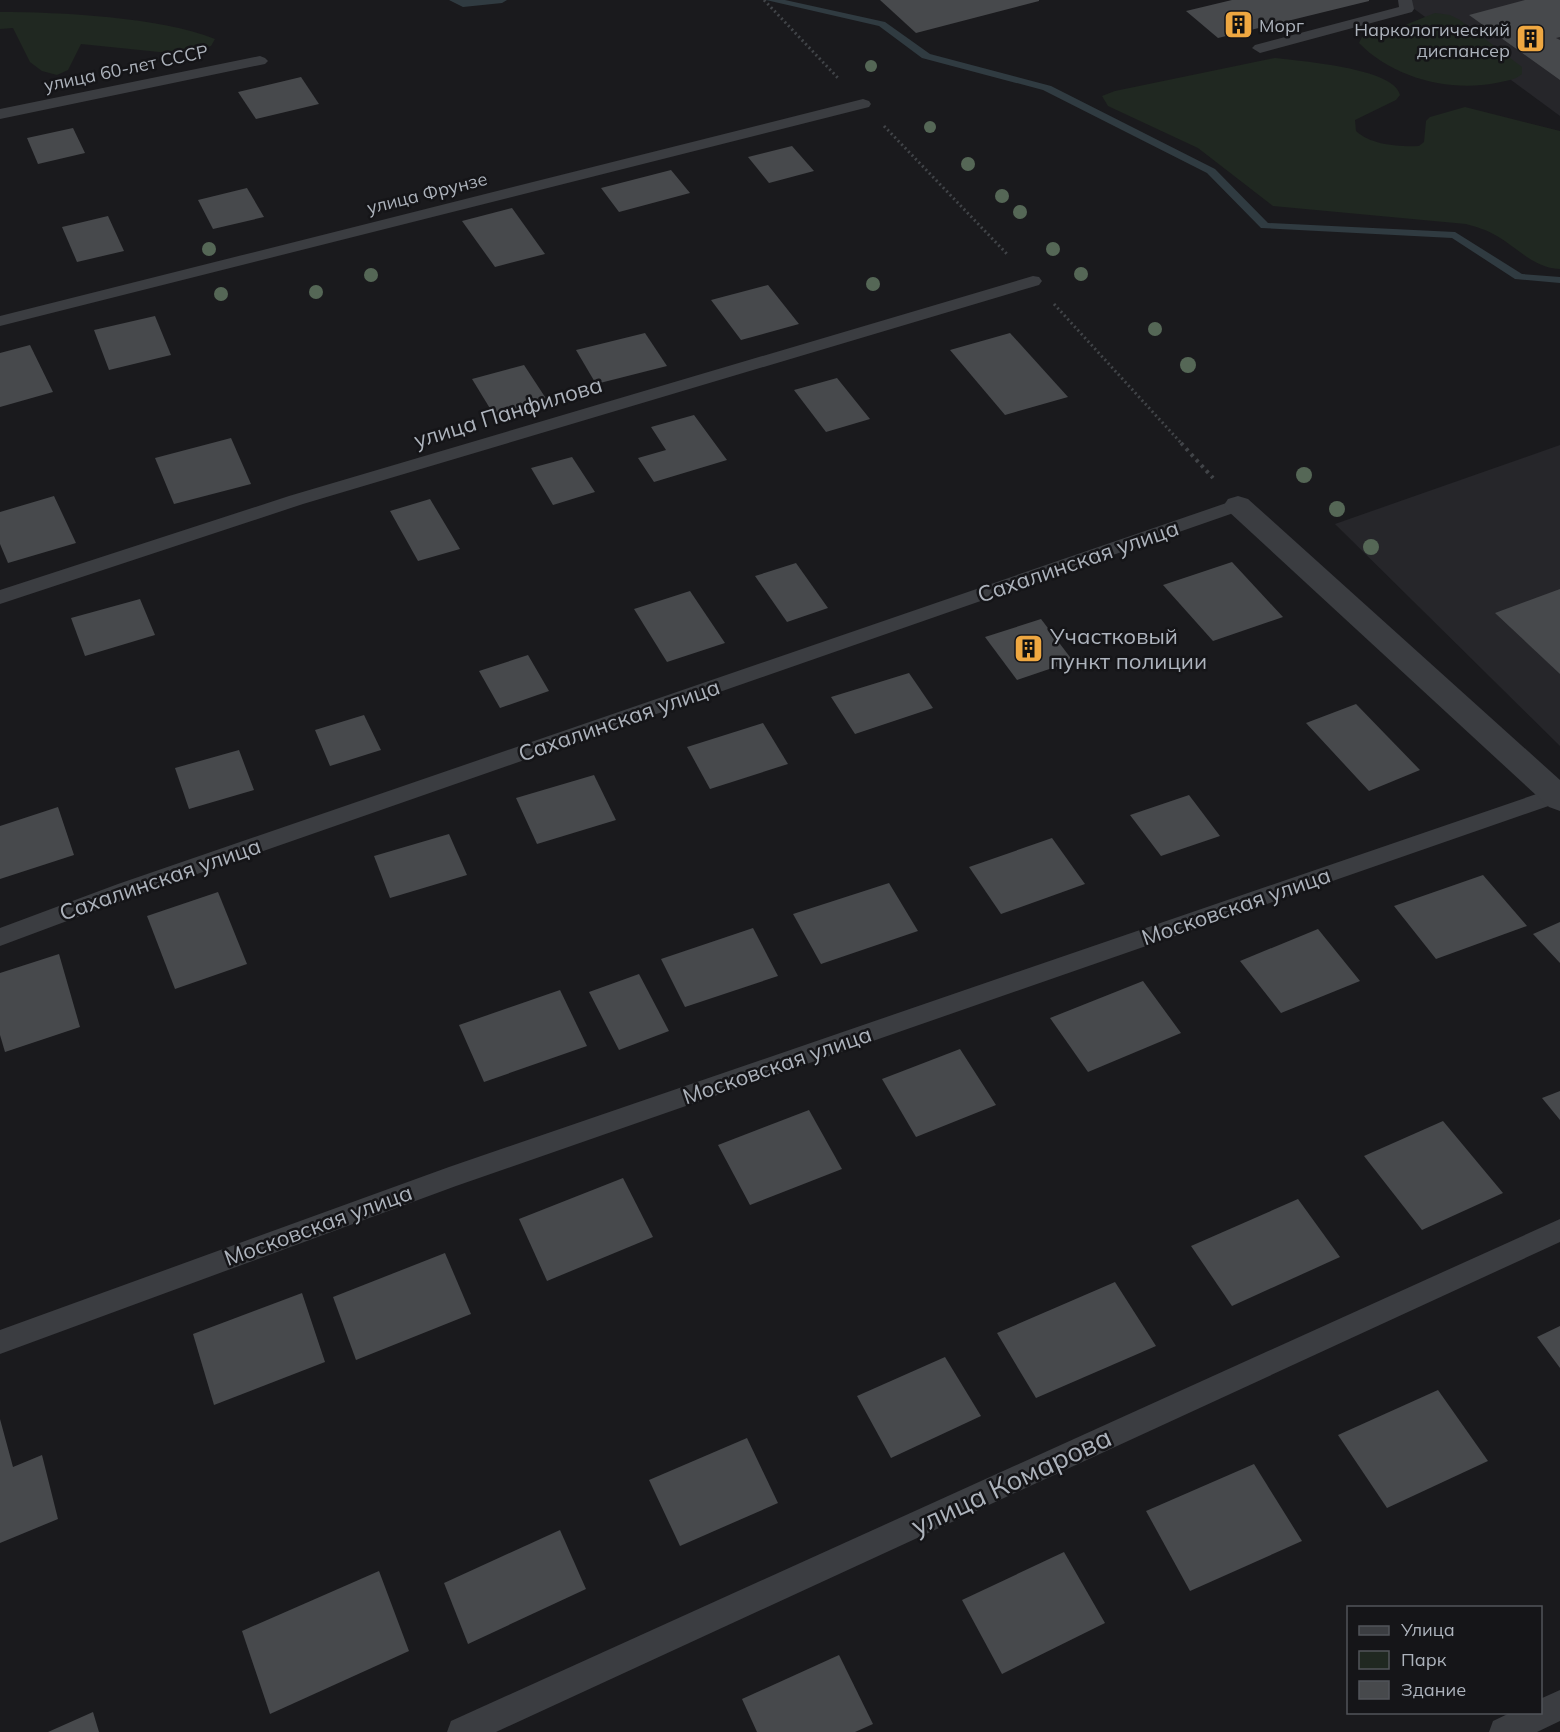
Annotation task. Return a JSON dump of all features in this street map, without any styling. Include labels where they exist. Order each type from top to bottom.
[{"type":"street","points":[[1238,505],[1558,797]]},
{"type":"lane","points":[[1260,48],[1407,9],[1405,0]]},
{"type":"lane","name":"улица 60-лет СССР","points":[[0,114],[260,61]]},
{"type":"lane","name":"улица Фрунзе","points":[[0,321],[863,104]]},
{"type":"lane","name":"улица Панфилова","points":[[0,597],[296,500],[1033,281]]},
{"type":"lane","name":"Сахалинская улица","points":[[0,937],[126,890],[1238,505]]},
{"type":"lane","name":"Московская улица","points":[[0,1342],[449,1178],[1558,797]]},
{"type":"lane","name":"улица Комарова","points":[[462,1732],[1560,1230]]},
{"type":"lane","points":[[1542,1714],[1560,1705]]},
{"type":"lane","points":[[1504,1732],[1541,1714]]},
{"type":"path","points":[[764,0],[771,8]]},
{"type":"shaded area","points":[[1402,0],[1560,0],[1560,116]]},
{"type":"shaded area","points":[[1560,445],[1560,746],[1335,524]]},
{"type":"green space","points":[[0,12],[109,17],[167,26],[215,39],[211,46],[179,54],[81,44],[68,70],[57,75],[42,71],[30,62],[13,28],[0,29]]},
{"type":"green space","points":[[1435,13],[1450,15],[1460,20],[1522,67],[1522,74],[1516,78],[1496,83],[1441,84],[1423,80],[1388,65],[1359,43],[1362,37],[1400,27]]},
{"type":"green space","points":[[1275,58],[1345,67],[1382,78],[1394,86],[1400,95],[1396,100],[1355,120],[1356,131],[1377,142],[1419,146],[1424,142],[1426,121],[1430,117],[1465,107],[1560,131],[1560,269],[1534,262],[1493,234],[1466,224],[1273,206],[1198,148],[1108,106],[1102,96],[1115,91]]},
{"type":"building","points":[[880,0],[1039,0],[1039,1],[916,33]]},
{"type":"building","name":"Морг","points":[[1232,0],[1369,1],[1218,38],[1186,11]]},
{"type":"building","name":"Наркологический диспансер","points":[[1525,0],[1560,0],[1560,37],[1556,38],[1560,40],[1560,80],[1469,15]]},
{"type":"building","points":[[301,77],[319,104],[256,119],[238,92]]},
{"type":"building","points":[[73,128],[85,153],[38,164],[27,138]]},
{"type":"building","points":[[792,146],[814,171],[769,183],[748,157]]},
{"type":"building","points":[[671,170],[690,193],[619,212],[601,188]]},
{"type":"building","points":[[247,188],[264,217],[213,229],[198,200]]},
{"type":"building","points":[[512,208],[545,254],[495,267],[462,221]]},
{"type":"building","points":[[108,216],[124,251],[77,262],[62,227]]},
{"type":"building","points":[[768,285],[799,324],[741,340],[711,300]]},
{"type":"building","points":[[155,316],[171,355],[109,370],[94,330]]},
{"type":"building","points":[[645,333],[667,366],[596,384],[576,350]]},
{"type":"building","points":[[1010,333],[1068,397],[1005,415],[950,350]]},
{"type":"building","points":[[30,345],[53,392],[0,407],[0,353]]},
{"type":"building","points":[[524,365],[547,400],[494,415],[472,379]]},
{"type":"building","points":[[837,378],[870,419],[826,432],[794,390]]},
{"type":"building","points":[[694,415],[727,460],[654,482],[638,458],[666,450],[651,427]]},
{"type":"building","points":[[231,438],[251,484],[174,504],[155,458]]},
{"type":"building","points":[[572,457],[595,492],[553,505],[531,468]]},
{"type":"building","points":[[54,496],[76,543],[8,563],[0,544],[0,512]]},
{"type":"building","points":[[430,499],[460,549],[418,561],[390,511]]},
{"type":"building","points":[[1232,562],[1283,617],[1213,641],[1163,585]]},
{"type":"building","points":[[796,563],[828,608],[787,622],[755,576]]},
{"type":"building","points":[[1560,589],[1560,674],[1495,613]]},
{"type":"building","points":[[690,591],[725,643],[667,662],[634,609]]},
{"type":"building","points":[[140,599],[155,635],[85,656],[71,618]]},
{"type":"building","name":"Участковый пункт полиции","points":[[1041,619],[1073,661],[1017,680],[985,637]]},
{"type":"building","points":[[528,655],[549,691],[500,708],[479,671]]},
{"type":"building","points":[[909,673],[933,708],[855,734],[831,697]]},
{"type":"building","points":[[1356,704],[1420,770],[1369,791],[1306,723]]},
{"type":"building","points":[[364,715],[381,750],[330,766],[315,730]]},
{"type":"building","points":[[763,723],[788,764],[710,789],[687,747]]},
{"type":"building","points":[[239,750],[254,790],[189,809],[175,768]]},
{"type":"building","points":[[594,775],[616,820],[537,844],[516,798]]},
{"type":"building","points":[[1189,795],[1220,836],[1161,856],[1130,815]]},
{"type":"building","points":[[58,807],[74,855],[0,879],[0,826]]},
{"type":"building","points":[[449,834],[467,875],[390,898],[374,856]]},
{"type":"building","points":[[1052,838],[1085,884],[1001,914],[969,867]]},
{"type":"building","points":[[1483,875],[1527,926],[1436,959],[1394,906]]},
{"type":"building","points":[[889,883],[918,931],[821,964],[793,914]]},
{"type":"building","points":[[218,892],[247,964],[175,989],[147,916]]},
{"type":"building","points":[[1560,922],[1560,963],[1533,934]]},
{"type":"building","points":[[753,928],[778,976],[685,1007],[661,959]]},
{"type":"building","points":[[1318,929],[1360,981],[1281,1013],[1240,961]]},
{"type":"building","points":[[59,954],[80,1027],[5,1052],[0,1035],[0,973]]},
{"type":"building","points":[[639,974],[669,1031],[619,1050],[589,992]]},
{"type":"building","points":[[1143,981],[1181,1033],[1088,1072],[1050,1018]]},
{"type":"building","points":[[560,990],[587,1046],[484,1082],[459,1025]]},
{"type":"building","points":[[960,1049],[996,1105],[916,1137],[882,1079]]},
{"type":"building","points":[[1560,1091],[1560,1120],[1542,1098]]},
{"type":"building","points":[[809,1110],[842,1169],[750,1205],[718,1145]]},
{"type":"building","points":[[1443,1121],[1503,1193],[1422,1230],[1364,1156]]},
{"type":"building","points":[[623,1178],[653,1237],[547,1281],[519,1219]]},
{"type":"building","points":[[1298,1199],[1340,1257],[1232,1306],[1191,1246]]},
{"type":"building","points":[[445,1253],[471,1314],[356,1360],[333,1297]]},
{"type":"building","points":[[1115,1282],[1156,1346],[1036,1398],[997,1333]]},
{"type":"building","points":[[302,1293],[325,1362],[214,1405],[193,1334]]},
{"type":"building","points":[[1560,1326],[1560,1368],[1537,1337]]},
{"type":"building","points":[[945,1357],[981,1416],[891,1458],[857,1396]]},
{"type":"building","points":[[1438,1390],[1488,1461],[1387,1508],[1338,1435]]},
{"type":"building","points":[[0,1419],[13,1467],[42,1455],[58,1519],[0,1543]]},
{"type":"building","points":[[747,1438],[778,1503],[680,1546],[649,1480]]},
{"type":"building","points":[[1254,1464],[1302,1541],[1190,1591],[1146,1511]]},
{"type":"building","points":[[560,1530],[586,1589],[468,1644],[444,1583]]},
{"type":"building","points":[[1064,1552],[1105,1623],[1002,1674],[962,1600]]},
{"type":"building","points":[[379,1571],[409,1651],[270,1714],[242,1631]]},
{"type":"building","points":[[839,1655],[873,1724],[855,1732],[757,1732],[742,1699]]},
{"type":"building","points":[[93,1712],[99,1732],[48,1732]]},
{"type":"waterway","points":[[454,0],[463,4],[502,0]]},
{"type":"waterway","points":[[771,0],[882,24],[926,56],[1047,88],[1211,171],[1265,226],[1455,235],[1519,277],[1560,280]]},
{"type":"place","name":"Морг","points":[[1238,25]]},
{"type":"place","name":"Наркологический диспансер","points":[[1531,39]]},
{"type":"place","name":"Участковый пункт полиции","points":[[1029,649]]}]
